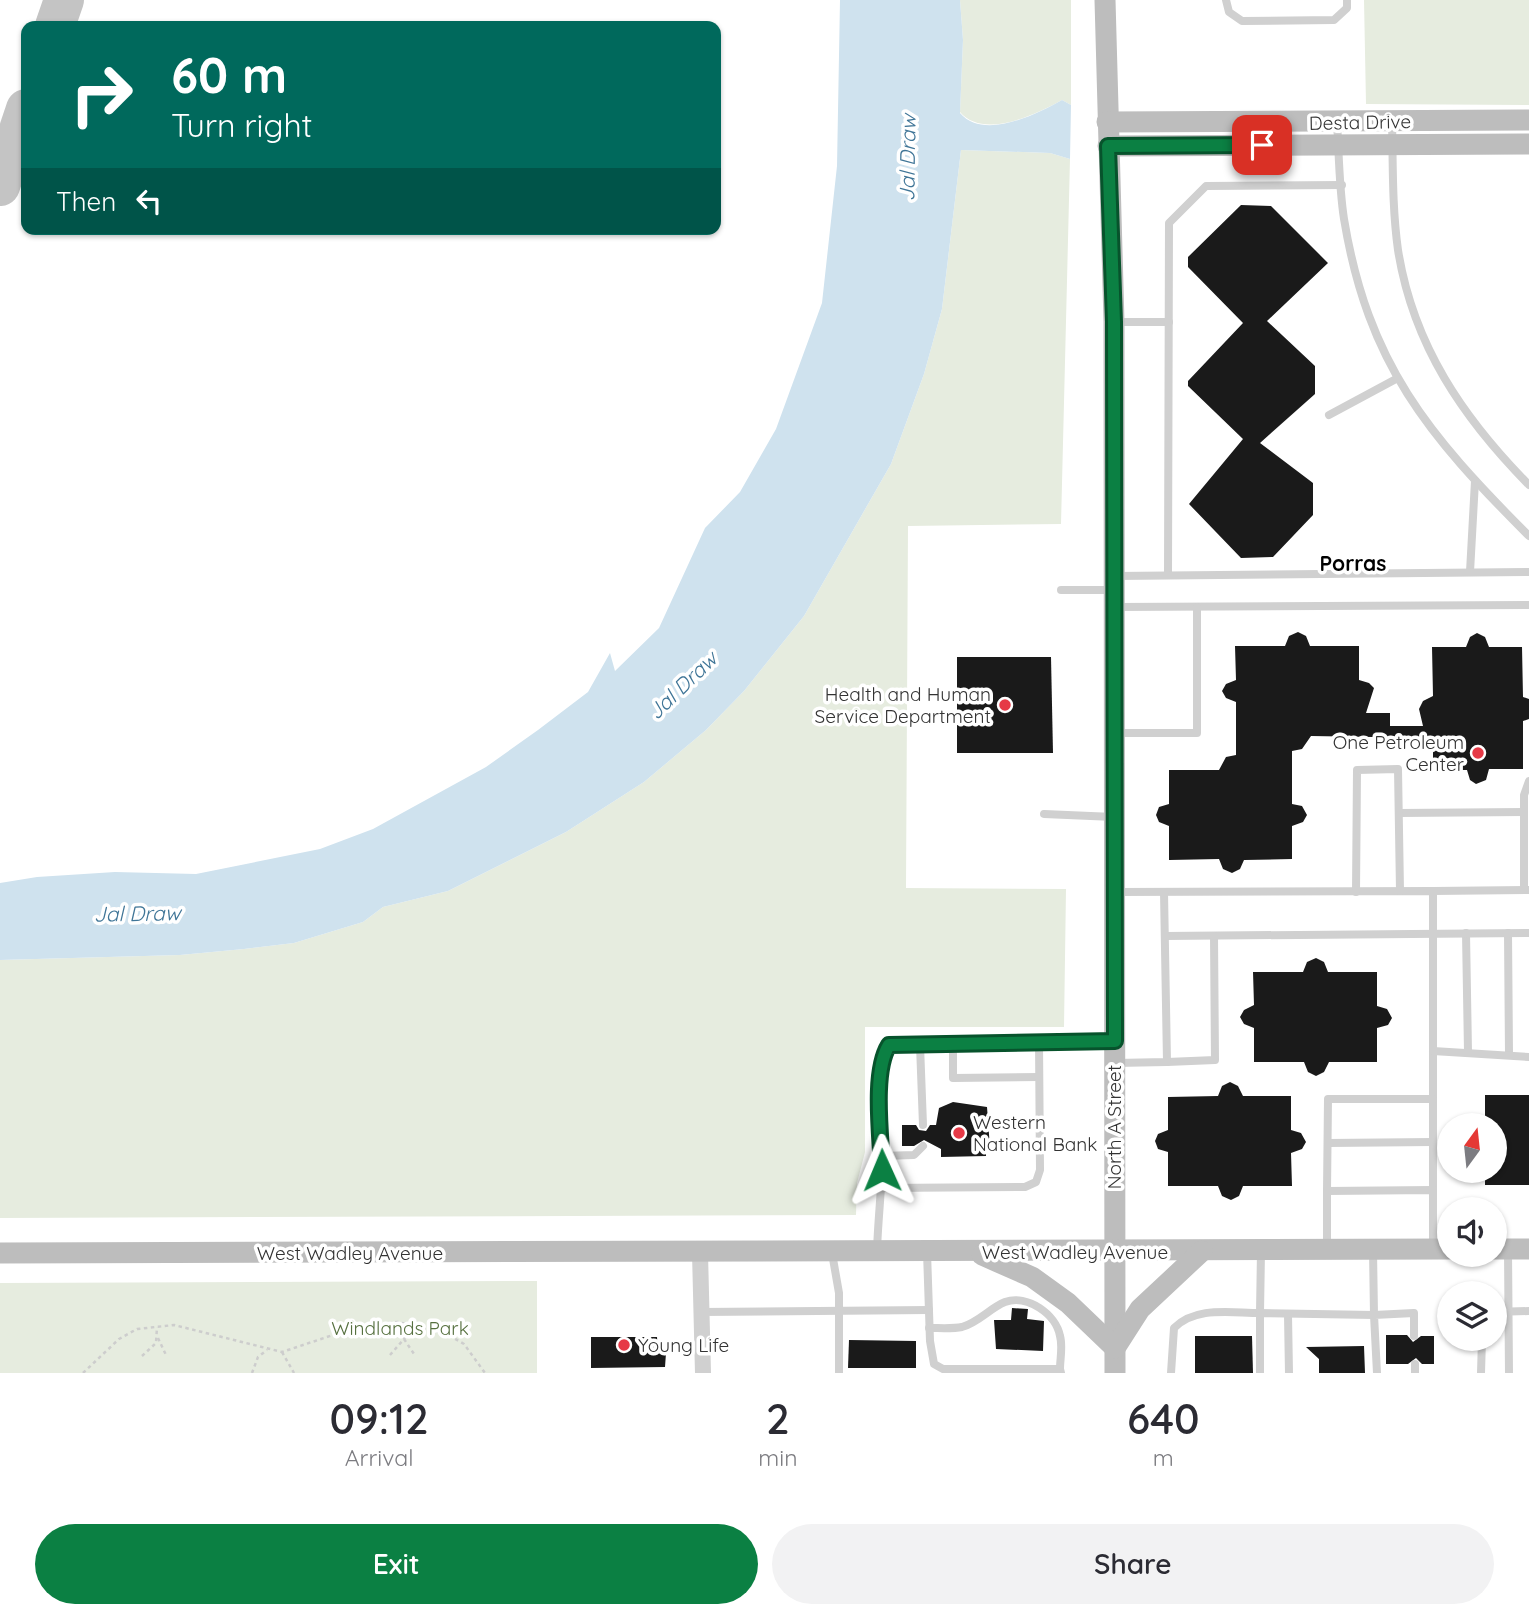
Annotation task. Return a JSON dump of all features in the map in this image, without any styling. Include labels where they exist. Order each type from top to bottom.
[{"type":"main road","name":"North A Street","points":[[1105,0],[1114,322],[1115,1373]]},
{"type":"main road","name":"Desta Drive","points":[[1107,122],[1529,120]]},
{"type":"main road","name":"Desta Drive","points":[[1108,146],[1529,144]]},
{"type":"main road","name":"West Wadley Avenue","points":[[0,1253],[832,1253],[1437,1249]]},
{"type":"main road","points":[[977,1252],[1032,1278],[1068,1303],[1115,1348],[1140,1309],[1202,1251]]},
{"type":"street","points":[[700,1253],[703,1373]]},
{"type":"lane","points":[[1226,0],[1229,12],[1242,21],[1334,20],[1347,8],[1347,0]]},
{"type":"lane","points":[[1391,121],[1399,253],[1420,326],[1440,370],[1466,415],[1529,485]]},
{"type":"lane","points":[[1337,122],[1344,217],[1357,278],[1372,328],[1396,379],[1438,440],[1529,536]]},
{"type":"lane","points":[[1168,575],[1169,223],[1206,186],[1342,185]]},
{"type":"lane","points":[[1114,322],[1169,322]]},
{"type":"lane","points":[[1328,415],[1396,379]]},
{"type":"lane","points":[[1470,572],[1475,481]]},
{"type":"lane","points":[[1114,591],[1168,575],[1529,572]]},
{"type":"lane","points":[[1061,590],[1114,591],[1197,607],[1529,606]]},
{"type":"lane","points":[[1115,733],[1197,733],[1197,607]]},
{"type":"lane","points":[[1356,892],[1357,770],[1398,769],[1400,891]]},
{"type":"lane","points":[[1115,892],[1527,890],[1524,795],[1529,780]]},
{"type":"lane","points":[[1399,813],[1524,812]]},
{"type":"lane","points":[[1044,814],[1115,817]]},
{"type":"lane","points":[[1433,891],[1433,1190],[1437,1220]]},
{"type":"lane","points":[[1164,892],[1167,1062]]},
{"type":"lane","points":[[1466,933],[1468,1052]]},
{"type":"lane","points":[[1508,933],[1509,1054]]},
{"type":"lane","points":[[1165,936],[1529,933]]},
{"type":"lane","points":[[1114,1063],[1215,1060],[1213,936]]},
{"type":"lane","points":[[877,1252],[883,1055],[889,1045],[1115,1041]]},
{"type":"lane","points":[[880,1188],[1025,1187],[1036,1182],[1040,1170],[1039,1042]]},
{"type":"lane","points":[[953,1044],[953,1078],[1039,1077]]},
{"type":"lane","points":[[920,1045],[923,1125]]},
{"type":"lane","points":[[1433,1051],[1529,1057]]},
{"type":"lane","points":[[1327,1250],[1328,1100],[1433,1099]]},
{"type":"lane","points":[[1328,1143],[1433,1142]]},
{"type":"lane","points":[[881,1156],[914,1155],[923,1146]]},
{"type":"lane","points":[[1327,1192],[1433,1190]]},
{"type":"lane","points":[[1509,1373],[1511,1249]]},
{"type":"lane","points":[[1373,1250],[1377,1373]]},
{"type":"lane","points":[[1260,1373],[1261,1251]]},
{"type":"lane","points":[[927,1252],[929,1328],[934,1364],[943,1369],[1061,1371],[1061,1336],[1055,1323],[1028,1302],[1016,1299],[1003,1303],[986,1317],[961,1327],[929,1328]]},
{"type":"lane","points":[[832,1253],[839,1293],[839,1373]]},
{"type":"lane","points":[[701,1312],[929,1310]]},
{"type":"lane","points":[[1508,1312],[1529,1311]]},
{"type":"lane","points":[[1171,1373],[1174,1328],[1184,1318],[1195,1313],[1414,1313],[1414,1335]]},
{"type":"lane","points":[[1289,1315],[1289,1373]]},
{"type":"lane","points":[[1481,1373],[1482,1351]]},
{"type":"path","points":[[390,1355],[404,1339],[408,1324]]},
{"type":"path","points":[[83,1373],[119,1339],[137,1329],[174,1325],[282,1352],[360,1326],[408,1324],[447,1334],[464,1344],[485,1373]]},
{"type":"path","points":[[157,1327],[158,1338],[166,1356]]},
{"type":"path","points":[[142,1356],[158,1338]]},
{"type":"path","points":[[404,1339],[414,1354]]},
{"type":"path","points":[[252,1373],[258,1357],[267,1350]]},
{"type":"path","points":[[282,1352],[294,1373]]},
{"type":"green space","points":[[960,0],[1071,0],[1071,105],[1062,100],[1039,112],[1011,122],[996,124],[970,120],[960,112],[963,40]]},
{"type":"green space","points":[[1364,0],[1529,0],[1529,105],[1366,104]]},
{"type":"green space","points":[[961,150],[1050,153],[1070,159],[1061,524],[908,526],[906,888],[1066,889],[1064,1027],[865,1027],[865,1152],[857,1183],[856,1215],[0,1218],[0,960],[180,955],[244,949],[294,943],[363,922],[383,907],[448,891],[566,832],[644,782],[706,730],[744,691],[804,616],[891,464],[924,374],[942,309]]},
{"type":"green space","name":"Windlands Park","points":[[537,1281],[537,1373],[0,1373],[0,1283]]},
{"type":"water","name":"Jal Draw","points":[[840,0],[960,0],[963,40],[960,113],[970,121],[996,125],[1025,118],[1062,100],[1071,105],[1070,159],[1050,153],[961,150],[942,309],[924,374],[891,464],[804,616],[744,691],[706,730],[644,782],[566,832],[448,891],[383,907],[363,922],[294,943],[244,949],[180,955],[0,960],[0,883],[37,877],[115,872],[196,874],[320,849],[373,829],[486,767],[588,692],[610,653],[615,671],[659,628],[705,528],[740,492],[776,429],[822,303],[837,166]]},
{"type":"building","points":[[1241,205],[1271,206],[1328,263],[1267,321],[1315,366],[1315,394],[1260,443],[1313,483],[1313,515],[1273,557],[1241,558],[1189,504],[1243,439],[1188,386],[1188,381],[1243,323],[1188,267],[1188,257]]},
{"type":"building","name":"One Petroleum Center","points":[[1298,632],[1306,636],[1310,646],[1359,646],[1359,680],[1374,688],[1366,713],[1390,713],[1390,726],[1423,726],[1419,709],[1423,701],[1433,696],[1432,647],[1466,647],[1470,637],[1477,633],[1485,637],[1489,647],[1522,647],[1523,697],[1529,699],[1529,719],[1523,721],[1523,769],[1489,769],[1486,780],[1476,784],[1470,780],[1467,770],[1433,770],[1433,738],[1311,736],[1302,749],[1292,751],[1292,804],[1302,806],[1307,815],[1303,822],[1292,826],[1292,859],[1244,860],[1240,869],[1232,873],[1223,869],[1219,859],[1169,860],[1169,826],[1159,822],[1156,815],[1159,807],[1169,804],[1169,770],[1219,770],[1226,757],[1236,755],[1236,702],[1226,698],[1222,691],[1226,684],[1236,680],[1235,646],[1285,646],[1289,636]]},
{"type":"building","name":"Health and Human Service Department","points":[[957,657],[1051,657],[1053,753],[957,753]]},
{"type":"building","points":[[1316,958],[1324,962],[1328,972],[1377,972],[1377,1006],[1387,1009],[1392,1018],[1388,1025],[1377,1028],[1377,1062],[1329,1062],[1324,1072],[1316,1076],[1308,1072],[1304,1062],[1254,1062],[1254,1028],[1244,1024],[1240,1017],[1244,1010],[1254,1005],[1253,972],[1303,972],[1307,962]]},
{"type":"building","points":[[1230,1082],[1238,1086],[1243,1096],[1291,1096],[1291,1130],[1301,1133],[1306,1142],[1302,1149],[1291,1153],[1292,1186],[1243,1186],[1239,1196],[1231,1200],[1222,1196],[1218,1186],[1168,1186],[1168,1152],[1158,1149],[1155,1141],[1158,1134],[1168,1130],[1168,1097],[1218,1096],[1222,1086]]},
{"type":"building","points":[[1485,1095],[1529,1095],[1529,1185],[1485,1185],[1507,1183],[1507,1113],[1485,1113]]},
{"type":"building","points":[[953,1102],[987,1107],[990,1148],[986,1148],[986,1156],[941,1157],[941,1149],[924,1140],[914,1146],[902,1146],[902,1125],[916,1125],[919,1130],[926,1131],[930,1125],[936,1125],[939,1108]]},
{"type":"building","points":[[1012,1308],[1028,1309],[1027,1319],[1044,1321],[1043,1351],[996,1349],[994,1320],[1011,1320]]},
{"type":"building","points":[[1386,1335],[1407,1335],[1413,1342],[1421,1336],[1434,1336],[1434,1364],[1422,1364],[1416,1358],[1408,1364],[1386,1364]]},
{"type":"building","points":[[1195,1336],[1252,1336],[1253,1373],[1195,1373]]},
{"type":"building","name":"Young Life","points":[[591,1337],[657,1337],[658,1353],[666,1353],[665,1367],[591,1368]]},
{"type":"building","points":[[849,1340],[916,1341],[916,1368],[848,1368]]},
{"type":"building","points":[[1364,1346],[1365,1373],[1319,1373],[1319,1359],[1306,1347]]},
{"type":"taxiway","points":[[57,21],[64,0]]},
{"type":"taxiway","points":[[0,186],[21,124]]},
{"type":"place","name":"Health and Human Service Department","points":[[1005,705]]},
{"type":"place","name":"One Petroleum Center","points":[[1478,753]]},
{"type":"place","name":"Western National Bank","points":[[959,1133]]},
{"type":"place","name":"Young Life","points":[[624,1345]]},
{"type":"district","name":"Porras","points":[[1353,563]]},
{"type":"route","points":[[882,1170],[880,1079],[883,1055],[889,1045],[1115,1041],[1114,322],[1108,146],[1262,145]]}]
